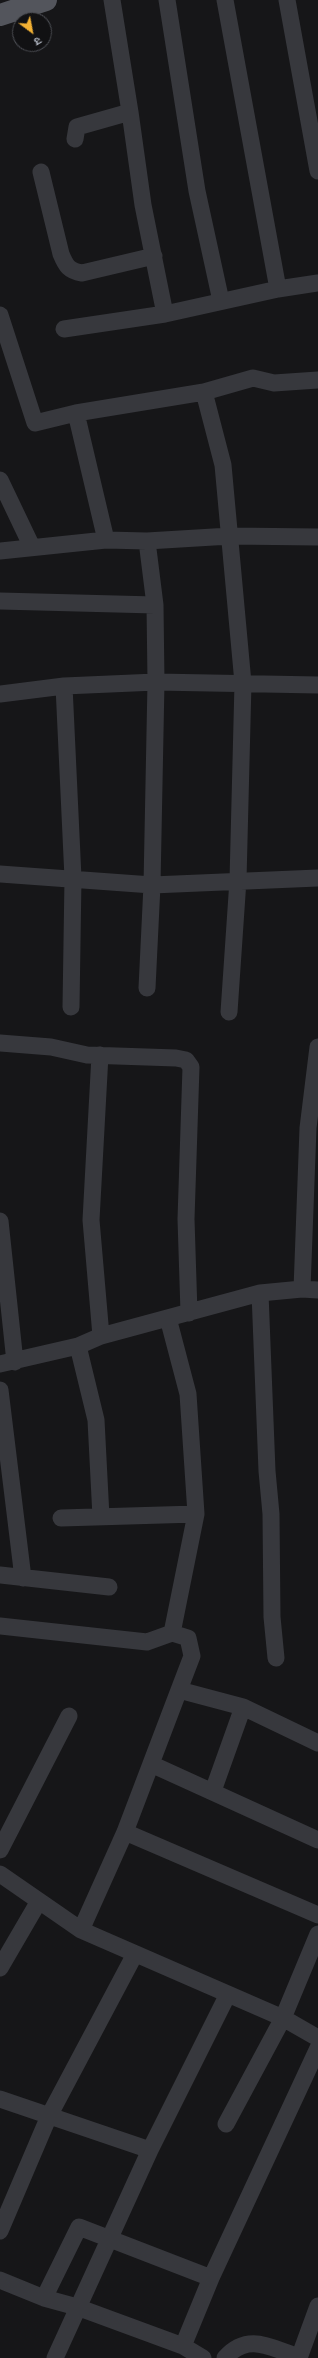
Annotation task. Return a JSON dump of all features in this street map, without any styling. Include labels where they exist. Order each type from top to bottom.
[{"type":"main road","points":[[0,15],[46,0]]},
{"type":"street","points":[[112,0],[143,205],[165,314]]},
{"type":"street","points":[[167,0],[197,191],[221,301]]},
{"type":"street","points":[[225,0],[278,289]]},
{"type":"street","points":[[287,0],[313,120],[318,171]]},
{"type":"street","points":[[75,139],[77,127],[130,112]]},
{"type":"street","points":[[41,172],[61,254],[66,266],[73,271],[82,273],[154,256]]},
{"type":"street","points":[[64,329],[165,314],[278,289],[318,283]]},
{"type":"street","points":[[0,315],[36,422],[76,413],[204,392],[254,378],[274,383],[318,380]]},
{"type":"street","points":[[204,392],[224,465],[243,683],[238,880],[229,1012]]},
{"type":"street","points":[[76,413],[106,540]]},
{"type":"street","points":[[0,480],[32,547]]},
{"type":"street","points":[[0,551],[106,540],[147,541],[230,536],[318,538]]},
{"type":"street","points":[[147,541],[155,605],[156,682],[152,885],[147,988]]},
{"type":"street","points":[[0,601],[155,605]]},
{"type":"street","points":[[0,694],[64,686],[156,682],[318,686]]},
{"type":"street","points":[[64,686],[72,878],[71,1008]]},
{"type":"street","points":[[0,874],[72,878],[152,885],[238,880],[318,878]]},
{"type":"street","points":[[0,1043],[100,1055],[176,1058],[186,1060],[191,1067],[186,1219],[188,1313]]},
{"type":"street","points":[[0,1221],[8,1363],[78,1346],[101,1336],[260,1293],[310,1290],[308,1128],[318,1046]]},
{"type":"street","points":[[100,1055],[90,1220],[101,1336]]},
{"type":"street","points":[[260,1293],[267,1471],[271,1514],[272,1617],[276,1658]]},
{"type":"street","points":[[168,1318],[188,1394],[196,1514],[172,1633]]},
{"type":"street","points":[[78,1346],[96,1420],[101,1517]]},
{"type":"street","points":[[0,1390],[23,1578]]},
{"type":"street","points":[[61,1518],[196,1514]]},
{"type":"street","points":[[0,1575],[109,1587]]},
{"type":"street","points":[[0,1626],[147,1642],[172,1633],[188,1638],[192,1656],[125,1832],[81,1930]]},
{"type":"street","points":[[179,1690],[243,1707],[318,1743]]},
{"type":"street","points":[[213,1791],[243,1707]]},
{"type":"street","points":[[0,1850],[69,1716]]},
{"type":"street","points":[[150,1764],[213,1791],[318,1840]]},
{"type":"street","points":[[125,1832],[318,1915]]},
{"type":"street","points":[[0,1874],[81,1930],[283,2018],[318,2038]]},
{"type":"street","points":[[0,1968],[39,1901]]},
{"type":"street","points":[[226,2124],[283,2018],[318,1934]]},
{"type":"street","points":[[0,2231],[49,2116],[135,1954]]},
{"type":"street","points":[[55,2358],[150,2150],[228,1994]]},
{"type":"street","points":[[183,2346],[211,2278],[318,2048]]},
{"type":"street","points":[[0,2099],[150,2150]]},
{"type":"street","points":[[44,2298],[79,2227],[211,2278]]},
{"type":"street","points":[[0,2280],[44,2298],[77,2307],[183,2346],[203,2358]]},
{"type":"street","points":[[225,2358],[235,2347],[250,2344],[264,2344],[299,2358],[318,2306]]}]
